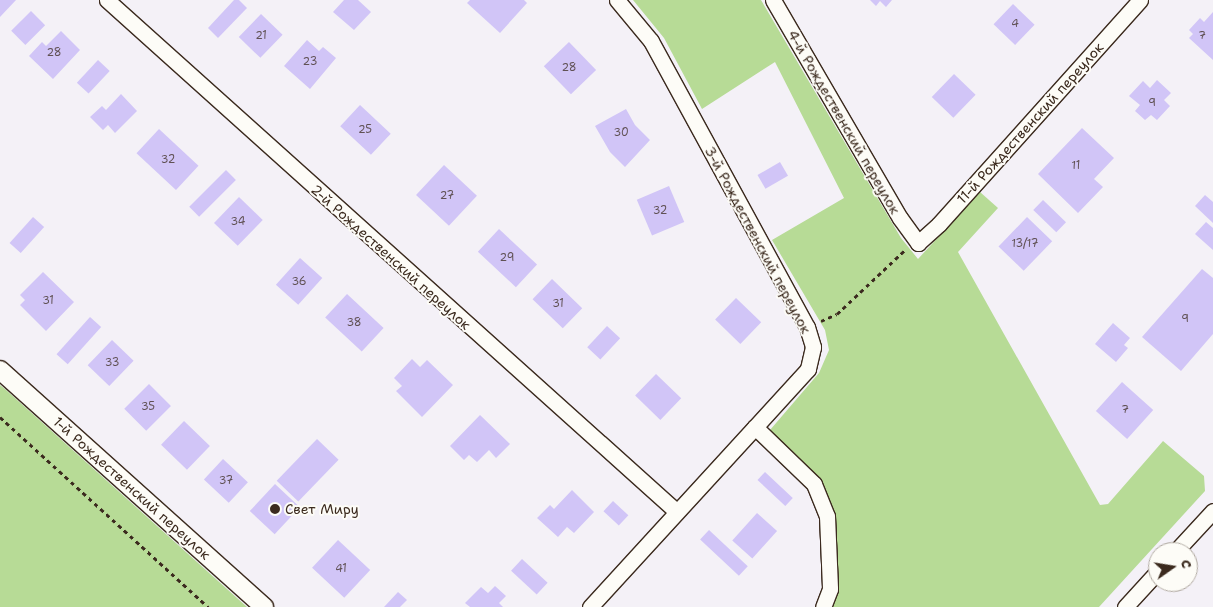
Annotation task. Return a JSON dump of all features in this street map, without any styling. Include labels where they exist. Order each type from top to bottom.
[{"type":"street","name":"2-й Рождественский переулок","points":[[107,0],[676,511]]},
{"type":"street","name":"3-й Рождественский переулок","points":[[617,0],[651,41],[807,327],[813,347],[808,369],[756,428]]},
{"type":"street","name":"4-й Рождественский переулок","points":[[773,0],[900,218],[918,243]]},
{"type":"street","name":"11-й Рождественский переулок","points":[[918,243],[939,224],[1140,0]]},
{"type":"street","name":"1-й Рождественский переулок","points":[[0,370],[264,607]]},
{"type":"street","points":[[590,607],[676,511],[756,428],[814,484],[827,516],[830,589],[823,607]]},
{"type":"street","points":[[1184,542],[1213,510]]},
{"type":"street","points":[[1125,607],[1148,582]]},
{"type":"path","points":[[807,327],[837,314],[896,255],[918,243]]},
{"type":"path","points":[[0,417],[208,607]]},
{"type":"green space","points":[[633,0],[761,0],[901,238],[918,259],[980,192],[998,208],[958,252],[1100,505],[1108,504],[1163,441],[1204,476],[1205,491],[1158,542],[1148,542],[1148,553],[1099,607],[830,607],[836,589],[836,551],[830,508],[812,471],[770,430],[819,373],[829,350],[825,330],[772,240],[844,198],[775,62],[702,109],[664,38]]},
{"type":"green space","points":[[0,385],[5,389],[247,607],[0,607]]},
{"type":"building","points":[[0,0],[16,0],[0,17]]},
{"type":"building","points":[[234,0],[239,0],[247,8],[218,38],[208,28]]},
{"type":"building","points":[[344,0],[358,0],[371,12],[354,30],[333,12]]},
{"type":"building","points":[[470,0],[524,0],[527,3],[500,33],[467,3]]},
{"type":"building","points":[[870,0],[892,0],[886,7],[880,1],[876,6]]},
{"type":"building","points":[[1013,4],[1035,25],[1015,45],[994,24]]},
{"type":"building","points":[[31,11],[45,25],[25,45],[11,31]]},
{"type":"building","points":[[1213,12],[1213,60],[1189,38],[1193,34],[1189,30],[1200,18],[1204,22]]},
{"type":"building","points":[[261,14],[283,35],[260,58],[239,37]]},
{"type":"building","points":[[61,31],[80,50],[53,79],[29,56],[42,42],[46,46]]},
{"type":"building","points":[[307,40],[319,51],[323,47],[336,58],[310,89],[284,66]]},
{"type":"building","points":[[569,42],[596,70],[571,94],[544,66]]},
{"type":"building","points":[[98,60],[110,71],[89,94],[77,83]]},
{"type":"building","points":[[954,74],[976,95],[953,118],[932,97]]},
{"type":"building","points":[[1157,80],[1171,93],[1164,100],[1170,106],[1157,120],[1151,115],[1145,120],[1135,111],[1140,105],[1129,96],[1143,81],[1150,88]]},
{"type":"building","points":[[121,94],[137,111],[115,133],[108,125],[103,130],[90,117],[102,106],[106,110]]},
{"type":"building","points":[[360,105],[391,134],[371,155],[340,126]]},
{"type":"building","points":[[626,109],[635,125],[650,140],[625,167],[610,152],[595,126]]},
{"type":"building","points":[[1082,128],[1114,158],[1094,179],[1103,187],[1078,213],[1038,174]]},
{"type":"building","points":[[159,129],[198,166],[176,190],[136,153]]},
{"type":"building","points":[[780,162],[788,176],[765,189],[757,175]]},
{"type":"building","points":[[444,165],[477,196],[449,226],[416,195]]},
{"type":"building","points":[[226,170],[236,180],[199,217],[189,207]]},
{"type":"building","points":[[669,186],[684,222],[652,236],[637,200]]},
{"type":"building","points":[[1205,195],[1213,202],[1213,223],[1195,206]]},
{"type":"building","points":[[239,197],[263,220],[238,246],[214,223]]},
{"type":"building","points":[[1043,200],[1066,222],[1056,232],[1033,210]]},
{"type":"building","points":[[33,217],[44,227],[21,253],[10,243]]},
{"type":"building","points":[[1027,217],[1052,241],[1024,271],[999,246]]},
{"type":"building","points":[[1206,222],[1213,228],[1213,250],[1195,234]]},
{"type":"building","points":[[499,229],[537,264],[516,287],[478,252]]},
{"type":"building","points":[[300,258],[322,278],[298,305],[276,285]]},
{"type":"building","points":[[1202,269],[1213,278],[1213,334],[1181,371],[1142,337]]},
{"type":"building","points":[[43,272],[74,302],[46,331],[20,305],[25,300],[20,295]]},
{"type":"building","points":[[552,279],[582,308],[563,328],[533,299]]},
{"type":"building","points":[[347,294],[384,328],[362,352],[325,317]]},
{"type":"building","points":[[736,298],[761,322],[740,344],[715,320]]},
{"type":"building","points":[[90,317],[101,327],[68,364],[57,354]]},
{"type":"building","points":[[1113,323],[1130,338],[1124,345],[1128,348],[1116,362],[1095,344]]},
{"type":"building","points":[[607,326],[620,338],[600,359],[587,347]]},
{"type":"building","points":[[112,340],[134,361],[109,386],[88,365]]},
{"type":"building","points":[[412,359],[420,367],[427,360],[453,385],[422,417],[396,391],[402,386],[394,378]]},
{"type":"building","points":[[656,374],[681,398],[660,420],[635,396]]},
{"type":"building","points":[[1122,382],[1153,410],[1127,439],[1096,411]]},
{"type":"building","points":[[149,384],[171,406],[146,431],[124,409]]},
{"type":"building","points":[[480,415],[510,444],[496,458],[489,450],[477,462],[469,455],[464,460],[450,446]]},
{"type":"building","points":[[184,421],[210,446],[187,470],[161,445]]},
{"type":"building","points":[[317,439],[339,460],[298,502],[277,481]]},
{"type":"building","points":[[223,459],[248,482],[229,503],[204,479]]},
{"type":"building","points":[[765,472],[793,498],[785,506],[757,480]]},
{"type":"building","name":"Свет Миру","points":[[275,484],[300,507],[275,534],[250,511]]},
{"type":"building","points":[[572,490],[594,512],[574,533],[567,527],[558,537],[537,518],[550,505],[554,509]]},
{"type":"building","points":[[613,501],[628,515],[619,526],[603,511]]},
{"type":"building","points":[[757,513],[777,531],[752,559],[732,540]]},
{"type":"building","points":[[709,530],[748,566],[739,576],[700,540]]},
{"type":"building","points":[[338,540],[370,570],[344,598],[312,568]]},
{"type":"building","points":[[522,559],[548,583],[537,595],[511,571]]},
{"type":"building","points":[[495,586],[506,596],[499,603],[503,607],[470,607],[465,603],[481,587],[488,593]]},
{"type":"building","points":[[398,592],[407,600],[400,607],[384,607]]},
{"type":"place","name":"Свет Миру","points":[[275,509]]}]
